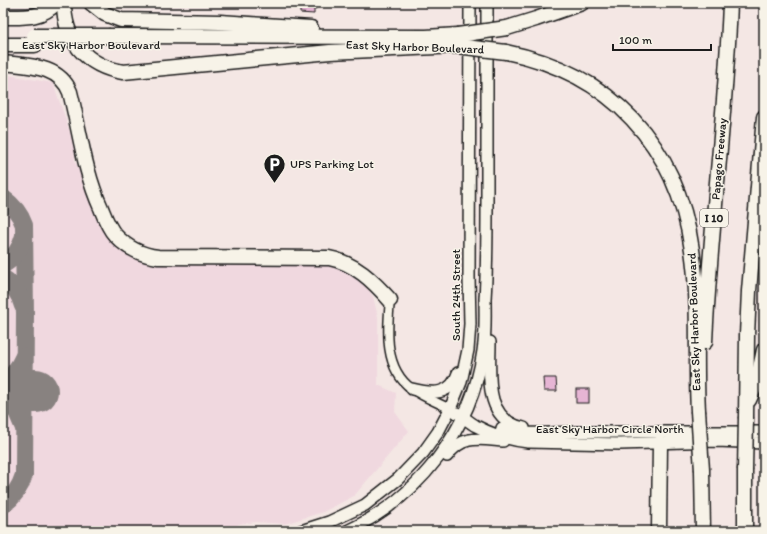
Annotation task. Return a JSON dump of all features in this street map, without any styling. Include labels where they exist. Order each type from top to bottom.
[{"type":"highway","points":[[3,17],[34,16],[48,11],[56,3]]},
{"type":"highway","points":[[64,3],[66,25],[79,49],[87,57],[98,64],[111,70],[123,72],[313,53],[457,41]]},
{"type":"highway","points":[[91,3],[105,14],[121,20],[243,23],[358,31],[395,37]]},
{"type":"highway","name":"East Sky Harbor Boulevard","points":[[3,45],[34,41],[415,44],[457,41],[507,28],[582,3]]},
{"type":"highway","name":"Papago Freeway","points":[[703,531],[700,411],[730,3]]},
{"type":"highway","name":"East Sky Harbor Boulevard","points":[[3,36],[34,41]]},
{"type":"highway","name":"East Sky Harbor Boulevard","points":[[110,41],[395,37],[457,41],[529,57],[556,66],[601,91],[636,122],[653,145],[667,169],[680,199],[692,250],[696,296],[700,411]]},
{"type":"highway","points":[[3,63],[44,68],[57,75],[66,84],[71,98],[86,166],[96,197],[112,231],[121,241],[132,249],[144,254],[158,257],[329,258],[347,263],[359,271],[374,282],[390,300]]},
{"type":"highway","points":[[745,531],[747,335],[749,292],[764,117]]},
{"type":"highway","points":[[746,412],[757,382],[764,350]]},
{"type":"highway","points":[[659,531],[660,443]]},
{"type":"main road","name":"South 24th Street","points":[[301,531],[329,522],[365,505],[388,488],[412,466],[438,432],[450,409],[461,382],[470,340],[470,3]]},
{"type":"main road","points":[[347,531],[381,512],[404,494],[422,477],[438,458],[453,436],[475,388],[483,350],[487,275],[488,3]]},
{"type":"main road","points":[[487,275],[491,299],[490,390],[493,402],[506,420],[512,424],[522,428],[575,432],[575,443]]},
{"type":"main road","points":[[412,389],[427,393],[438,392],[450,386],[456,379],[464,346],[469,277]]},
{"type":"main road","name":"East Sky Harbor Circle North","points":[[450,409],[480,428],[519,441],[575,443],[660,443],[716,441],[764,443]]},
{"type":"main road","name":"East Sky Harbor Circle North","points":[[463,416],[477,418],[505,430],[521,433],[764,432]]},
{"type":"main road","points":[[660,443],[669,437],[683,432]]},
{"type":"main road","points":[[404,494],[421,486],[451,450],[464,441],[476,438],[519,441]]},
{"type":"street","name":"East Sky Harbor Circle North","points":[[390,300],[389,343],[391,360],[400,376],[412,389],[450,409]]},
{"type":"shaded area","points":[[3,74],[53,83],[74,143],[75,161],[103,226],[121,248],[334,264],[363,280],[373,297],[378,317],[378,385],[396,393],[395,412],[409,431],[354,496],[323,512],[284,524],[256,522],[239,524],[228,531],[3,531]]},
{"type":"building","points":[[298,3],[316,3],[314,14],[300,13]]},
{"type":"building","points":[[543,378],[556,378],[557,391],[544,391]]},
{"type":"building","points":[[576,389],[589,389],[589,403],[576,403]]},
{"type":"taxiway","points":[[3,198],[16,210],[24,225],[25,314],[24,475],[16,492],[3,505]]},
{"type":"taxiway","points":[[3,265],[16,252],[21,245],[24,236]]},
{"type":"taxiway","points":[[3,278],[16,290],[23,306]]},
{"type":"taxiway","points":[[3,383],[10,378],[24,356]]},
{"type":"taxiway","points":[[3,398],[17,412],[23,426]]},
{"type":"runway","points":[[3,391],[36,391]]},
{"type":"place","name":"UPS Parking Lot","points":[[274,184]]}]
